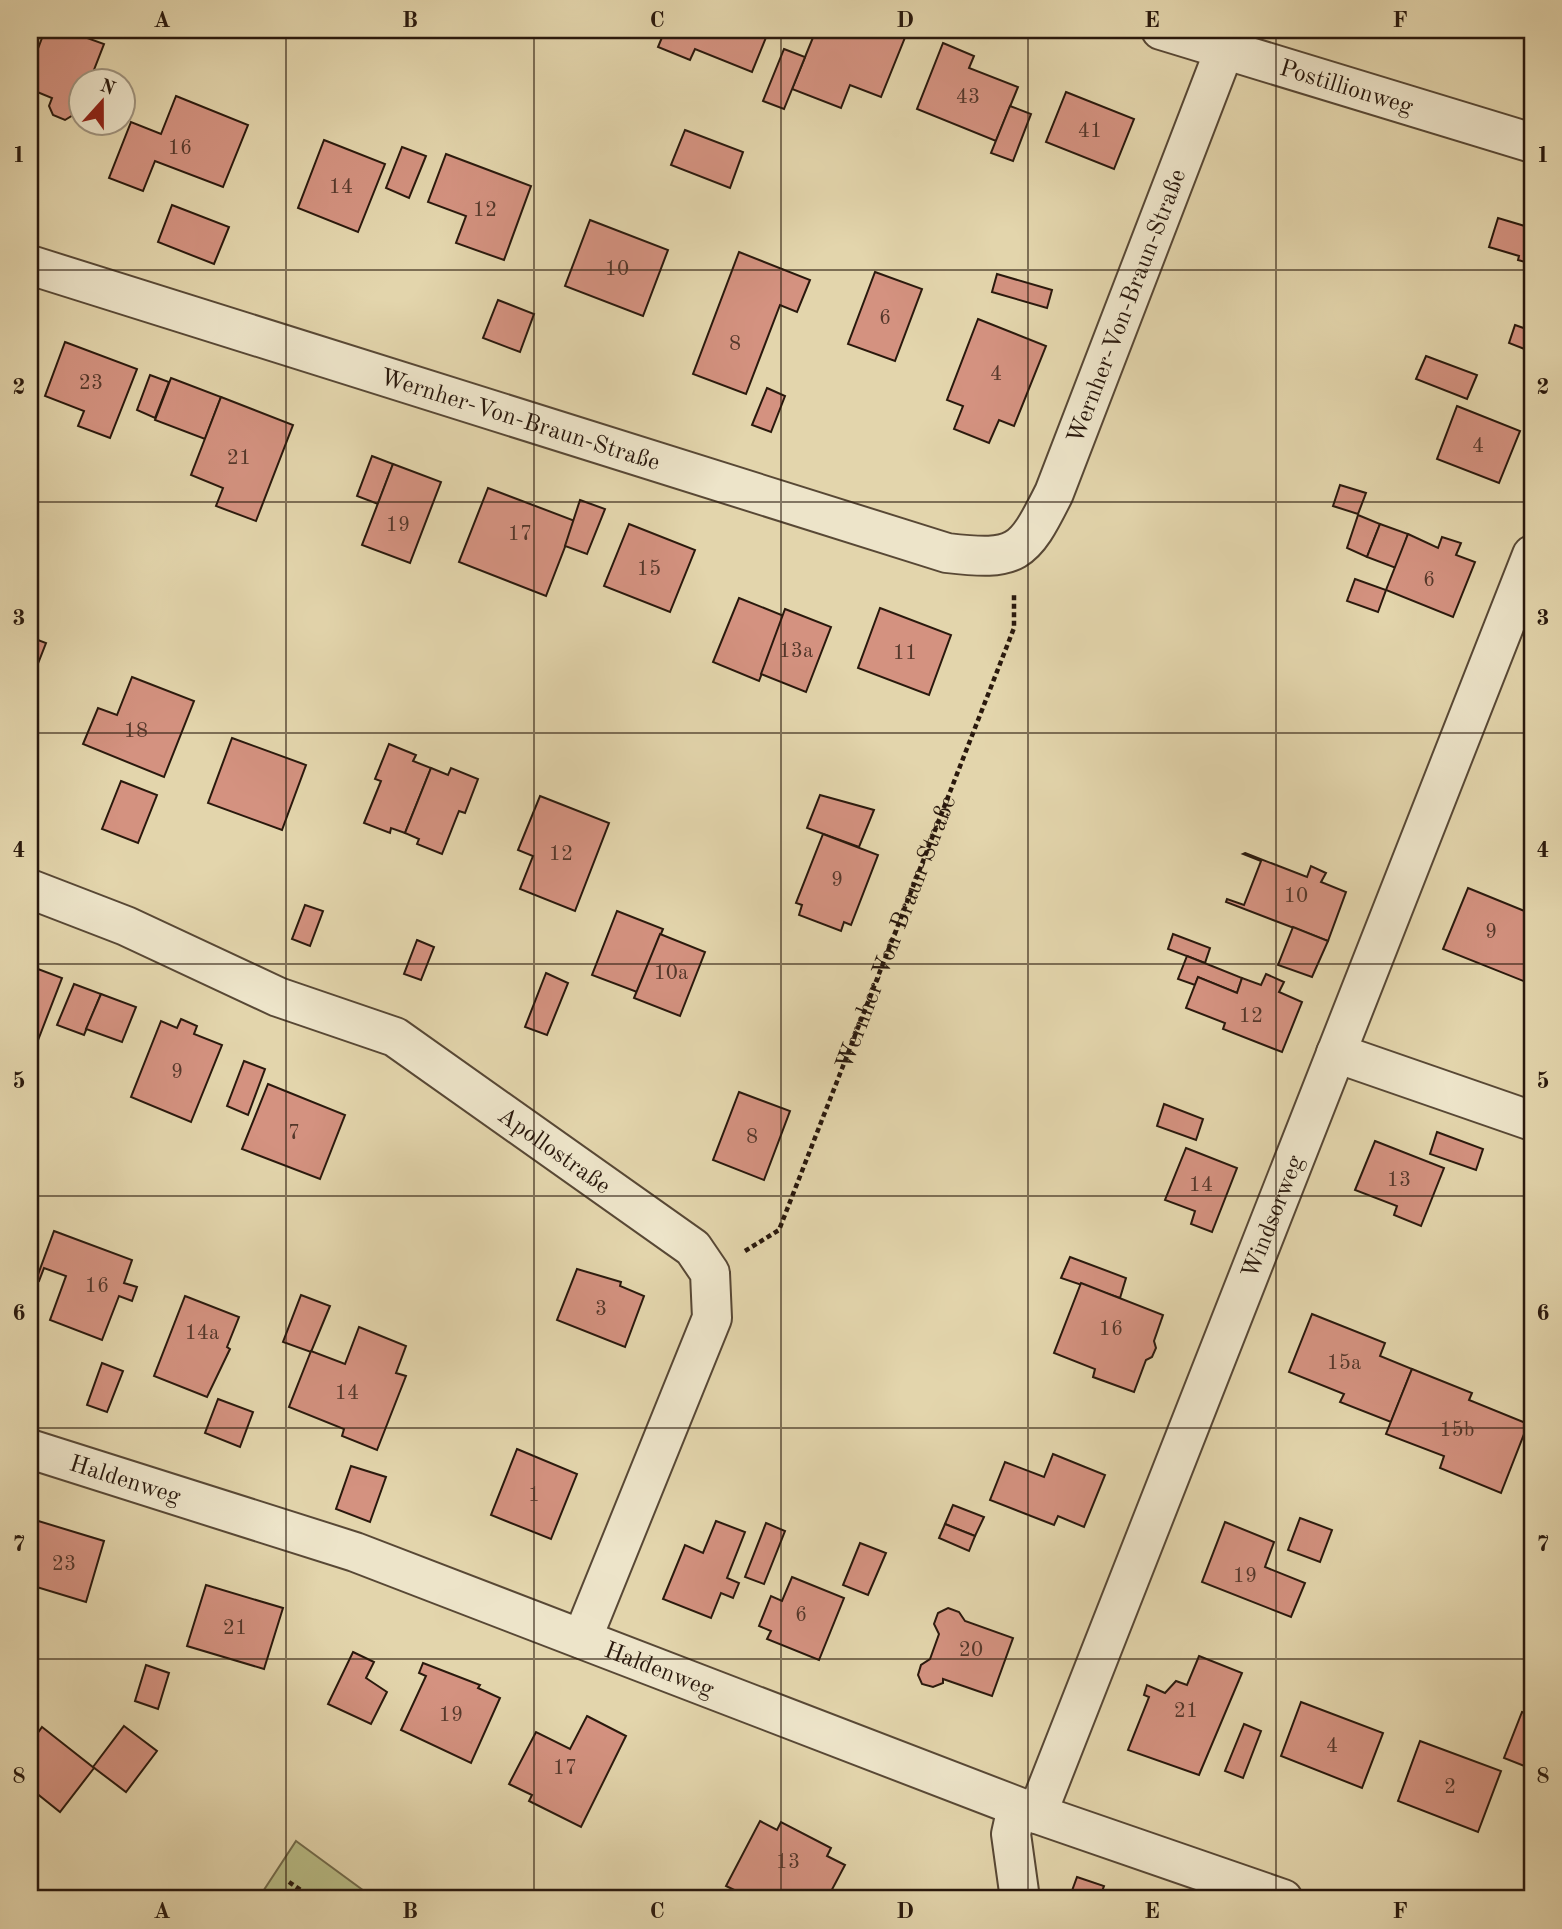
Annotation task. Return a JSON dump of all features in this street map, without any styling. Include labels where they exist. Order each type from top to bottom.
[{"type":"street","name":"Postillionweg","points":[[1161,30],[1532,143]]},
{"type":"street","name":"Wernher-Von-Braun-Straße","points":[[30,265],[947,553],[986,557],[1014,552],[1032,536],[1054,493],[1224,51]]},
{"type":"street","name":"Windsorweg","points":[[1020,1899],[1011,1834],[1027,1810],[1336,1053],[1520,622],[1532,555]]},
{"type":"street","name":"Apollostraße","points":[[30,889],[126,926],[278,997],[395,1037],[693,1248],[710,1273]]},
{"type":"street","points":[[1336,1053],[1532,1121]]},
{"type":"street","points":[[582,1639],[712,1318],[710,1273]]},
{"type":"street","name":"Haldenweg","points":[[30,1449],[355,1552],[1027,1810],[1283,1899]]},
{"type":"path","name":"Wernher-Von-Braun-Straße","points":[[710,1273],[779,1230],[1014,628],[1014,552]]},
{"type":"path","points":[[289,1882],[314,1899]]},
{"type":"green space","points":[[296,1841],[375,1899],[258,1899]]},
{"type":"building","points":[[45,30],[65,30],[104,44],[95,66],[66,66],[65,120],[53,115],[49,106],[52,98],[30,89],[30,70]]},
{"type":"building","points":[[665,30],[769,30],[752,72],[695,49],[690,60],[658,47]]},
{"type":"building","points":[[816,30],[908,30],[881,97],[850,85],[841,108],[792,89]]},
{"type":"building","points":[[943,43],[974,56],[969,68],[1018,87],[996,141],[917,109]]},
{"type":"building","points":[[784,49],[805,57],[784,109],[763,101]]},
{"type":"building","points":[[1066,92],[1134,119],[1114,169],[1046,142]]},
{"type":"building","points":[[176,96],[248,125],[223,187],[155,161],[143,191],[109,178],[126,136],[136,136],[136,124],[161,134]]},
{"type":"building","points":[[1010,106],[1031,114],[1013,161],[991,153]]},
{"type":"building","points":[[685,130],[743,152],[730,188],[671,165]]},
{"type":"building","points":[[324,140],[385,164],[358,232],[298,208]]},
{"type":"building","points":[[402,147],[426,156],[409,198],[386,188]]},
{"type":"building","points":[[446,154],[531,186],[504,260],[456,243],[466,216],[428,202]]},
{"type":"building","points":[[172,205],[229,227],[214,264],[158,242]]},
{"type":"building","points":[[1532,213],[1532,264],[1518,260],[1519,256],[1489,247],[1498,218],[1528,227]]},
{"type":"building","points":[[590,220],[668,250],[643,316],[565,286]]},
{"type":"building","points":[[739,252],[810,280],[797,312],[780,305],[746,394],[693,374]]},
{"type":"building","points":[[875,272],[922,289],[895,361],[848,344]]},
{"type":"building","points":[[997,274],[1052,290],[1047,308],[992,292]]},
{"type":"building","points":[[498,300],[534,314],[520,352],[483,338]]},
{"type":"building","points":[[978,319],[1046,346],[1014,426],[999,420],[989,443],[954,429],[963,406],[947,400]]},
{"type":"building","points":[[1515,325],[1532,331],[1532,352],[1509,343]]},
{"type":"building","points":[[65,342],[137,369],[110,438],[78,426],[84,411],[45,396]]},
{"type":"building","points":[[1426,356],[1477,375],[1467,399],[1416,379]]},
{"type":"building","points":[[150,375],[169,382],[155,418],[137,410]]},
{"type":"building","points":[[171,378],[221,397],[205,439],[155,420]]},
{"type":"building","points":[[767,388],[785,396],[771,432],[752,425]]},
{"type":"building","points":[[221,397],[293,425],[256,521],[216,506],[223,488],[191,475]]},
{"type":"building","points":[[1457,406],[1520,431],[1499,483],[1437,459]]},
{"type":"building","points":[[372,456],[393,464],[378,504],[357,496]]},
{"type":"building","points":[[393,464],[441,482],[410,563],[362,545]]},
{"type":"building","points":[[1340,485],[1366,493],[1358,514],[1333,506]]},
{"type":"building","points":[[488,488],[575,521],[546,596],[459,562]]},
{"type":"building","points":[[580,500],[605,509],[587,554],[565,546]]},
{"type":"building","points":[[1358,515],[1380,524],[1367,557],[1347,548]]},
{"type":"building","points":[[629,524],[695,550],[670,612],[604,586]]},
{"type":"building","points":[[1380,524],[1408,534],[1396,568],[1367,557]]},
{"type":"building","points":[[1408,534],[1438,548],[1442,537],[1461,543],[1456,555],[1475,562],[1453,617],[1386,590]]},
{"type":"building","points":[[1355,579],[1386,590],[1378,612],[1347,601]]},
{"type":"building","points":[[739,598],[784,616],[759,681],[713,662]]},
{"type":"building","points":[[880,608],[951,635],[929,695],[858,668]]},
{"type":"building","points":[[785,609],[831,627],[806,692],[761,674]]},
{"type":"building","points":[[30,637],[46,643],[30,684]]},
{"type":"building","points":[[132,677],[194,701],[164,777],[83,744],[98,708],[117,715]]},
{"type":"building","points":[[232,738],[306,765],[282,830],[208,803]]},
{"type":"building","points":[[389,744],[416,755],[413,761],[431,768],[405,833],[391,828],[390,833],[364,823],[381,781],[375,779]]},
{"type":"building","points":[[431,768],[448,775],[451,768],[478,779],[465,813],[459,811],[442,854],[417,844],[419,839],[405,833]]},
{"type":"building","points":[[121,781],[157,795],[138,843],[102,829]]},
{"type":"building","points":[[820,795],[874,810],[859,847],[807,828]]},
{"type":"building","points":[[540,796],[609,823],[575,911],[520,889],[533,856],[518,850]]},
{"type":"building","points":[[823,834],[878,855],[851,925],[844,922],[841,931],[799,915],[802,905],[796,903]]},
{"type":"building","points":[[1243,854],[1307,877],[1311,866],[1326,873],[1321,882],[1346,892],[1328,941],[1226,902],[1227,899],[1244,905],[1261,861]]},
{"type":"building","points":[[1468,888],[1532,914],[1532,966],[1526,982],[1443,949]]},
{"type":"building","points":[[305,905],[323,911],[310,946],[292,939]]},
{"type":"building","points":[[617,911],[663,929],[637,992],[592,975]]},
{"type":"building","points":[[1293,927],[1328,941],[1312,977],[1278,965]]},
{"type":"building","points":[[660,934],[705,952],[680,1016],[634,998]]},
{"type":"building","points":[[1173,934],[1210,948],[1205,963],[1168,949]]},
{"type":"building","points":[[417,940],[434,947],[421,980],[404,974]]},
{"type":"building","points":[[1187,956],[1242,978],[1237,993],[1198,977],[1195,985],[1178,979]]},
{"type":"building","points":[[30,966],[62,978],[35,1048],[30,1046]]},
{"type":"building","points":[[546,973],[568,983],[547,1035],[525,1027]]},
{"type":"building","points":[[1266,974],[1284,982],[1279,992],[1302,1002],[1282,1052],[1223,1029],[1225,1023],[1186,1008],[1198,977],[1237,993],[1242,978],[1261,985]]},
{"type":"building","points":[[74,984],[101,994],[84,1035],[57,1025]]},
{"type":"building","points":[[101,994],[136,1007],[122,1042],[86,1029]]},
{"type":"building","points":[[181,1019],[197,1026],[194,1034],[222,1045],[191,1122],[131,1097],[161,1021],[177,1028]]},
{"type":"building","points":[[244,1061],[265,1069],[248,1115],[227,1106]]},
{"type":"building","points":[[268,1084],[345,1115],[320,1179],[242,1149]]},
{"type":"building","points":[[739,1092],[790,1111],[764,1180],[713,1160]]},
{"type":"building","points":[[1164,1104],[1203,1119],[1196,1140],[1157,1126]]},
{"type":"building","points":[[1437,1132],[1483,1149],[1476,1170],[1430,1154]]},
{"type":"building","points":[[1375,1141],[1444,1168],[1421,1226],[1394,1215],[1397,1206],[1355,1190]]},
{"type":"building","points":[[1186,1148],[1237,1168],[1212,1232],[1191,1224],[1195,1211],[1165,1200]]},
{"type":"building","points":[[54,1231],[132,1260],[124,1283],[137,1287],[132,1301],[119,1296],[102,1340],[50,1320],[66,1276],[44,1268],[39,1281],[36,1280]]},
{"type":"building","points":[[1070,1257],[1126,1278],[1120,1298],[1061,1278]]},
{"type":"building","points":[[577,1269],[621,1282],[620,1286],[644,1296],[625,1347],[557,1320]]},
{"type":"building","points":[[1081,1283],[1163,1315],[1154,1341],[1156,1348],[1152,1357],[1146,1360],[1134,1392],[1093,1377],[1095,1369],[1054,1353]]},
{"type":"building","points":[[301,1295],[330,1306],[311,1352],[283,1342]]},
{"type":"building","points":[[185,1296],[239,1317],[227,1347],[230,1349],[207,1397],[154,1376]]},
{"type":"building","points":[[1312,1314],[1385,1343],[1380,1356],[1412,1369],[1391,1422],[1340,1402],[1344,1394],[1289,1372]]},
{"type":"building","points":[[359,1327],[406,1346],[396,1373],[406,1376],[377,1450],[342,1436],[344,1429],[289,1407],[311,1351],[345,1364]]},
{"type":"building","points":[[102,1363],[123,1371],[107,1412],[87,1405]]},
{"type":"building","points":[[1412,1369],[1472,1393],[1469,1400],[1528,1424],[1501,1493],[1440,1468],[1444,1456],[1386,1434]]},
{"type":"building","points":[[218,1399],[253,1412],[240,1447],[205,1433]]},
{"type":"building","points":[[517,1449],[577,1474],[551,1539],[491,1515]]},
{"type":"building","points":[[1053,1454],[1105,1475],[1084,1527],[1058,1516],[1054,1525],[990,1500],[1005,1462],[1044,1477]]},
{"type":"building","points":[[351,1466],[386,1477],[370,1522],[336,1509]]},
{"type":"building","points":[[953,1505],[984,1517],[975,1536],[945,1524]]},
{"type":"building","points":[[1300,1518],[1332,1530],[1320,1562],[1288,1550]]},
{"type":"building","points":[[35,1520],[104,1541],[86,1602],[30,1585],[30,1537]]},
{"type":"building","points":[[716,1521],[745,1532],[727,1578],[739,1583],[733,1598],[721,1593],[711,1618],[663,1599],[685,1545],[703,1553]]},
{"type":"building","points":[[1225,1522],[1274,1542],[1265,1567],[1305,1583],[1291,1617],[1202,1582]]},
{"type":"building","points":[[766,1523],[785,1531],[764,1584],[745,1577]]},
{"type":"building","points":[[945,1524],[975,1536],[969,1551],[939,1538]]},
{"type":"building","points":[[860,1543],[886,1553],[868,1595],[843,1585]]},
{"type":"building","points":[[792,1577],[844,1598],[819,1660],[767,1639],[771,1631],[759,1626],[771,1596],[782,1601]]},
{"type":"building","points":[[206,1585],[283,1608],[264,1669],[187,1646]]},
{"type":"building","points":[[948,1608],[959,1612],[965,1621],[1013,1638],[992,1696],[943,1679],[943,1683],[933,1687],[922,1684],[918,1675],[921,1665],[930,1659],[939,1634],[934,1624],[938,1613]]},
{"type":"building","points":[[353,1652],[374,1662],[366,1678],[387,1692],[371,1724],[328,1704]]},
{"type":"building","points":[[1199,1656],[1242,1673],[1199,1775],[1128,1750],[1149,1697],[1144,1695],[1147,1685],[1165,1693],[1176,1681],[1187,1685]]},
{"type":"building","points":[[423,1663],[480,1685],[478,1688],[500,1698],[471,1763],[401,1730],[426,1676],[419,1673]]},
{"type":"building","points":[[146,1665],[169,1673],[158,1709],[135,1701]]},
{"type":"building","points":[[1301,1702],[1383,1733],[1362,1788],[1281,1756]]},
{"type":"building","points":[[1522,1712],[1532,1716],[1532,1769],[1504,1758]]},
{"type":"building","points":[[587,1716],[626,1736],[581,1827],[529,1801],[532,1795],[509,1784],[536,1732],[570,1749]]},
{"type":"building","points":[[1244,1724],[1261,1731],[1243,1778],[1225,1771]]},
{"type":"building","points":[[124,1726],[157,1751],[126,1792],[93,1767]]},
{"type":"building","points":[[42,1727],[94,1768],[60,1812],[30,1788],[30,1744]]},
{"type":"building","points":[[1420,1741],[1501,1771],[1478,1832],[1398,1801]]},
{"type":"building","points":[[760,1821],[777,1830],[781,1822],[831,1848],[827,1856],[845,1865],[827,1899],[753,1899],[726,1886]]},
{"type":"building","points":[[1077,1877],[1104,1886],[1099,1899],[1069,1899]]}]
